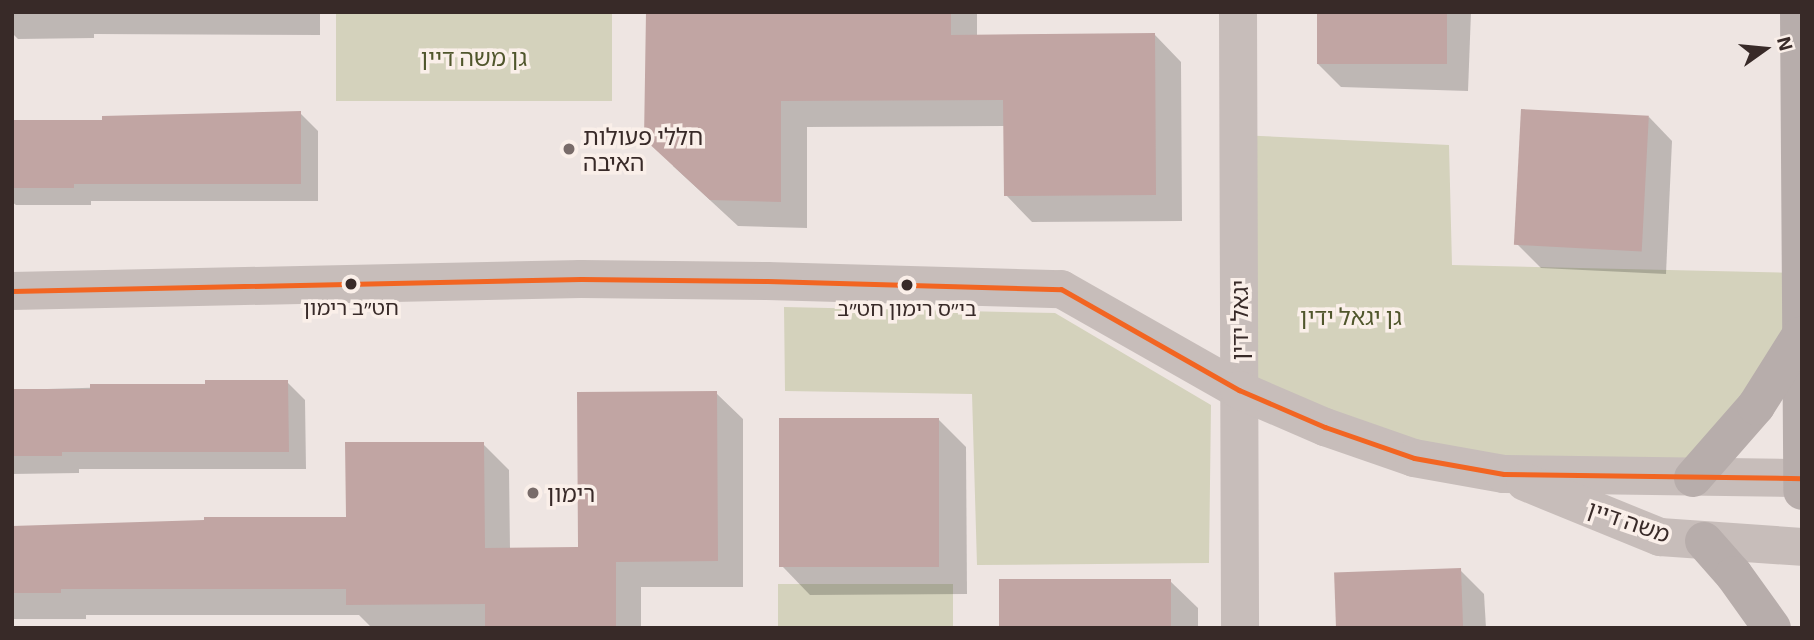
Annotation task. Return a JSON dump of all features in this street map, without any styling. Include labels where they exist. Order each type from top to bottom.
[{"type":"main road","points":[[1799,12],[1802,491]]},
{"type":"main road","points":[[1693,478],[1756,406],[1800,336]]},
{"type":"main road","points":[[1704,541],[1734,575],[1772,628]]},
{"type":"street","name":"יגאל ידין","points":[[1238,12],[1240,628]]},
{"type":"street","name":"משה דיין","points":[[12,291],[581,279],[1061,289],[1239,390],[1325,427],[1414,458],[1504,474],[1802,478]]},
{"type":"street","name":"משה דיין","points":[[1504,474],[1660,537],[1802,547]]},
{"type":"green space","name":"גן משה דיין","points":[[336,12],[612,12],[612,101],[336,101]]},
{"type":"green space","name":"גן יגאל ידין","points":[[1238,135],[1449,145],[1452,265],[1800,273],[1800,336],[1693,478],[1472,468],[1239,390]]},
{"type":"green space","points":[[784,307],[1055,313],[1211,405],[1209,563],[977,565],[972,394],[785,391]]},
{"type":"green space","points":[[778,584],[953,584],[953,628],[778,628]]},
{"type":"building","points":[[646,12],[951,12],[951,35],[1155,33],[1156,195],[1004,196],[1003,100],[781,101],[781,202],[710,200],[644,139]]},
{"type":"building","points":[[1317,12],[1447,12],[1447,64],[1317,64]]},
{"type":"building","points":[[1521,109],[1649,116],[1642,252],[1514,245]]},
{"type":"building","points":[[301,111],[301,184],[74,184],[74,188],[12,188],[12,120],[102,120],[102,116]]},
{"type":"building","points":[[205,380],[288,380],[289,452],[62,452],[62,456],[12,456],[12,389],[90,389],[90,384],[205,384]]},
{"type":"building","points":[[717,391],[718,561],[616,562],[616,628],[485,628],[485,604],[346,605],[346,589],[61,589],[61,593],[12,593],[12,526],[204,520],[204,517],[346,517],[345,442],[484,442],[485,548],[578,547],[577,392]]},
{"type":"building","points":[[779,418],[939,418],[939,567],[779,567]]},
{"type":"building","points":[[1461,568],[1463,628],[1336,628],[1334,572]]},
{"type":"building","points":[[999,579],[1171,579],[1171,628],[999,628]]},
{"type":"transit line","points":[[12,291],[581,279],[1061,289],[1239,390],[1325,427],[1414,458],[1504,474],[1802,478]]},
{"type":"place","name":"חללי פעולות האיבה","points":[[569,149]]},
{"type":"place","name":"חט״ב רימון","points":[[351,284]]},
{"type":"place","name":"בי״ס רימון חט״ב","points":[[907,285]]},
{"type":"place","name":"רימון","points":[[533,493]]}]
